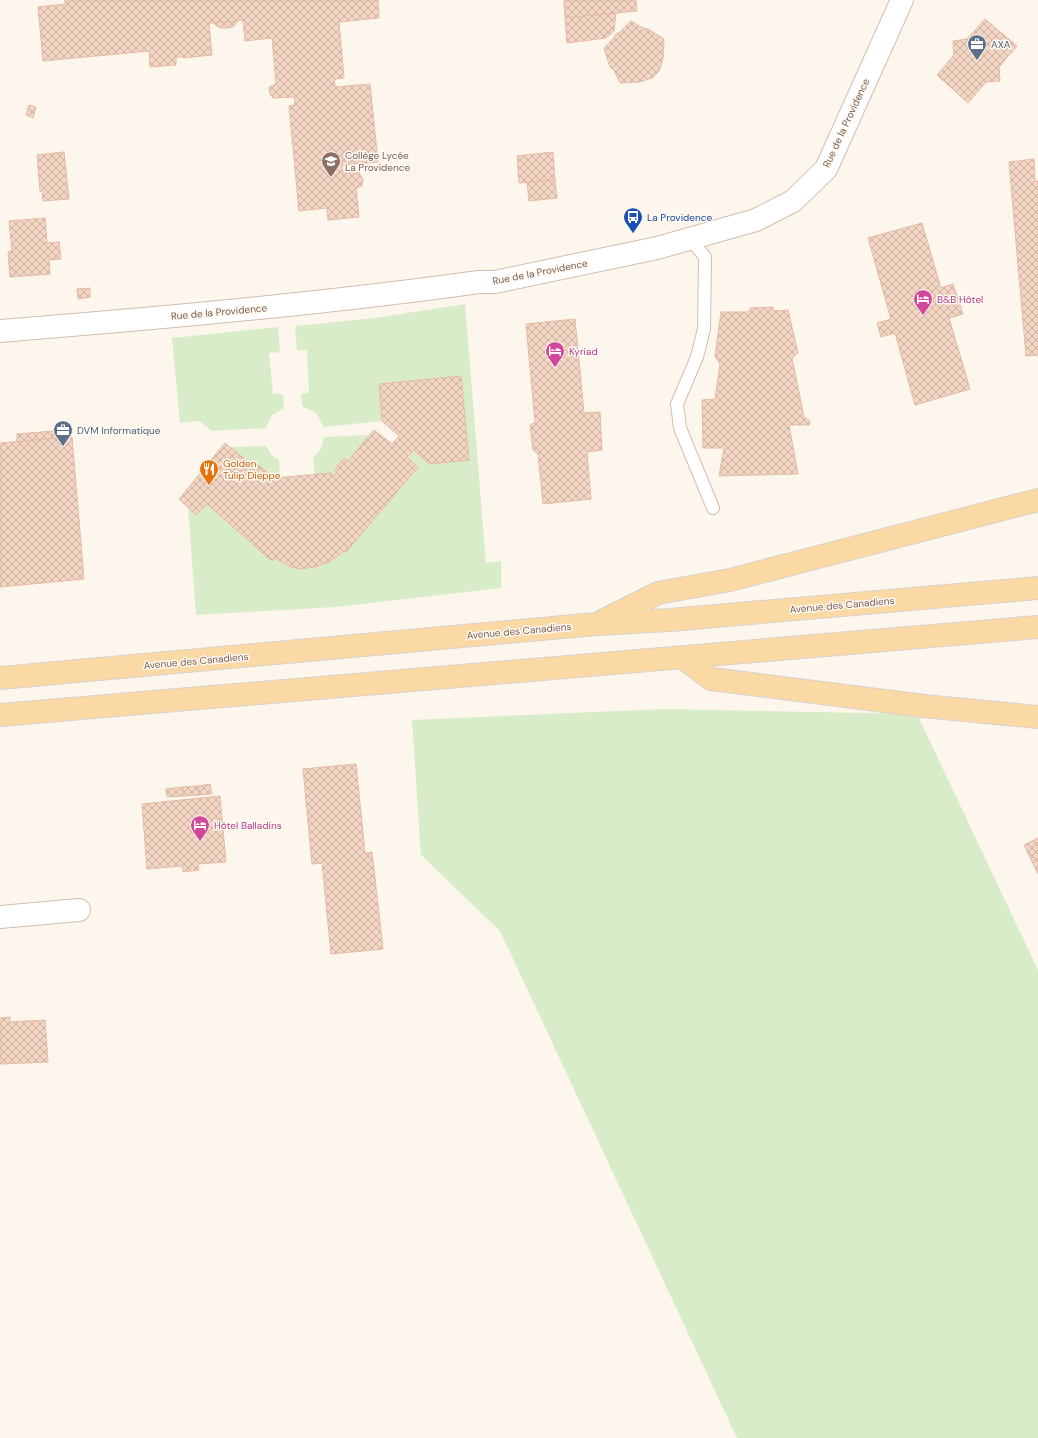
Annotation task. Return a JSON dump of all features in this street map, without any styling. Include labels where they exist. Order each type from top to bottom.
[{"type":"main road","points":[[596,624],[658,593],[730,580],[1038,500]]},
{"type":"main road","name":"Avenue des Canadiens","points":[[0,678],[596,624],[670,620],[1038,588]]},
{"type":"main road","points":[[0,715],[1038,627]]},
{"type":"main road","points":[[683,658],[711,679],[924,706],[1038,717]]},
{"type":"street","name":"Rue de la Providence","points":[[0,331],[191,315],[374,297],[479,282],[495,282],[657,248],[756,220],[793,201],[826,169],[902,0]]},
{"type":"street","points":[[0,917],[79,910]]},
{"type":"lane","points":[[690,239],[705,257],[704,329],[697,356],[677,404],[680,428],[713,508]]},
{"type":"green space","points":[[465,304],[486,563],[501,561],[501,588],[335,607],[196,615],[188,508],[196,515],[207,504],[271,560],[274,558],[292,567],[301,569],[310,568],[327,563],[344,551],[346,552],[418,467],[407,457],[414,450],[429,464],[469,460],[461,376],[379,384],[382,421],[324,427],[316,413],[302,406],[301,394],[309,392],[307,350],[297,350],[295,326],[374,318]]},
{"type":"green space","points":[[278,327],[280,352],[269,353],[273,394],[283,394],[284,408],[272,415],[266,428],[212,431],[199,421],[180,423],[172,338]]},
{"type":"green space","points":[[370,435],[348,461],[344,458],[334,470],[337,472],[333,477],[331,473],[315,475],[313,458],[321,449],[324,437]]},
{"type":"green space","points":[[266,446],[272,456],[279,460],[280,477],[272,480],[268,478],[270,475],[257,464],[255,467],[230,447]]},
{"type":"green space","points":[[665,709],[917,714],[1038,970],[1038,1438],[737,1438],[500,931],[421,855],[412,720]]},
{"type":"building","points":[[65,0],[378,0],[379,18],[339,22],[344,78],[334,79],[335,87],[370,84],[378,162],[342,165],[343,173],[358,172],[363,179],[362,186],[356,188],[359,217],[328,220],[327,208],[299,211],[289,106],[295,105],[294,97],[273,98],[270,94],[269,87],[276,84],[272,38],[245,41],[243,20],[209,23],[212,55],[183,58],[176,57],[176,65],[150,67],[149,51],[43,61],[38,7],[65,4]]},
{"type":"building","points":[[564,0],[636,0],[637,11],[565,18]]},
{"type":"building","points":[[616,13],[614,31],[606,38],[567,43],[565,18]]},
{"type":"building","name":"AXA","points":[[985,19],[1017,46],[999,67],[1000,81],[986,82],[968,103],[937,75],[954,55],[953,41],[967,39]]},
{"type":"building","points":[[238,21],[233,27],[227,28],[220,28],[213,23]]},
{"type":"building","points":[[631,21],[664,39],[663,59],[659,71],[652,78],[639,82],[620,83],[614,70],[610,67],[604,48],[616,34]]},
{"type":"building","points":[[29,105],[36,107],[33,118],[26,115]]},
{"type":"building","points":[[64,152],[69,199],[43,201],[42,191],[40,191],[37,155]]},
{"type":"building","points":[[553,152],[555,180],[519,183],[517,156]]},
{"type":"building","points":[[1034,159],[1035,181],[1038,181],[1038,355],[1026,356],[1009,162]]},
{"type":"building","points":[[555,180],[557,198],[529,201],[527,182]]},
{"type":"building","points":[[45,218],[47,243],[59,242],[61,259],[49,260],[50,274],[10,277],[8,252],[12,251],[9,221]]},
{"type":"building","name":"B&B Hôtel","points":[[922,223],[941,288],[953,284],[963,314],[949,318],[970,389],[915,405],[895,333],[881,337],[877,323],[891,319],[868,238]]},
{"type":"building","points":[[90,288],[90,297],[78,299],[77,289]]},
{"type":"building","points":[[773,307],[773,311],[788,310],[798,353],[792,358],[804,417],[810,421],[809,425],[789,425],[798,474],[719,476],[724,448],[703,448],[702,400],[715,399],[720,364],[715,356],[721,312],[749,312],[750,308]]},
{"type":"building","name":"Kyriad","points":[[575,319],[584,413],[600,412],[602,450],[587,452],[591,499],[543,504],[538,454],[533,450],[530,425],[535,422],[526,324]]},
{"type":"building","points":[[461,376],[469,460],[429,464],[414,450],[407,457],[418,467],[346,552],[344,551],[329,562],[315,567],[300,569],[291,567],[274,558],[272,561],[207,504],[196,515],[179,499],[225,443],[255,467],[257,464],[270,475],[268,478],[272,480],[274,478],[331,473],[333,477],[337,472],[334,470],[344,458],[348,461],[374,430],[392,444],[399,436],[382,421],[379,384]]},
{"type":"building","points":[[66,430],[67,437],[17,442],[17,434]]},
{"type":"building","points":[[72,437],[84,579],[0,587],[0,443]]},
{"type":"building","points":[[356,764],[365,853],[372,852],[383,949],[331,954],[322,863],[312,864],[303,769]]},
{"type":"building","points":[[210,784],[212,794],[199,795],[198,786]]},
{"type":"building","points":[[198,786],[199,795],[183,796],[183,787]]},
{"type":"building","points":[[183,787],[183,796],[167,797],[166,789]]},
{"type":"building","points":[[220,796],[226,862],[198,864],[199,870],[183,872],[182,866],[147,869],[142,804]]},
{"type":"building","points":[[1038,838],[1038,874],[1024,845]]},
{"type":"building","points":[[10,1017],[10,1022],[45,1020],[48,1062],[0,1064],[0,1018]]},
{"type":"place","name":"AXA","points":[[977,61]]},
{"type":"place","name":"Collège Lycée La Providence","points":[[331,178]]},
{"type":"place","name":"La Providence","points":[[633,234]]},
{"type":"place","name":"B&B Hôtel","points":[[923,316]]},
{"type":"place","name":"Kyriad","points":[[555,368]]},
{"type":"place","name":"DVM Informatique","points":[[63,447]]},
{"type":"place","name":"Golden Tulip Dieppe","points":[[209,486]]},
{"type":"place","name":"Hôtel Balladins","points":[[200,842]]}]
